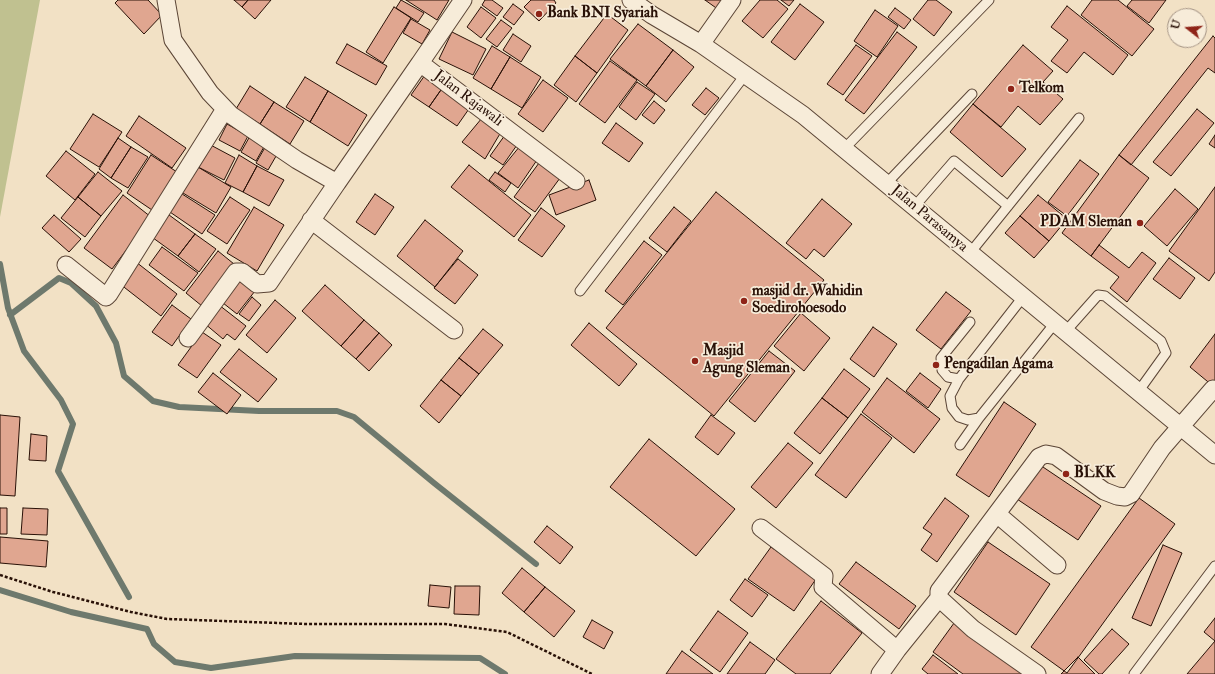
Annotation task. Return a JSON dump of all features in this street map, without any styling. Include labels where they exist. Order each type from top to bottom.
[{"type":"street","points":[[166,0],[173,40],[210,93],[231,115],[297,160],[337,183]]},
{"type":"street","name":"Jalan Rajawali","points":[[463,0],[420,62],[576,181]]},
{"type":"street","name":"Jalan Parasamya","points":[[631,0],[652,15],[701,44],[803,115],[1215,455]]},
{"type":"street","points":[[701,44],[732,0]]},
{"type":"street","points":[[188,338],[236,272],[242,272],[257,284],[269,282],[420,62]]},
{"type":"street","points":[[66,265],[106,297],[225,109]]},
{"type":"street","points":[[311,220],[454,330]]},
{"type":"street","points":[[880,674],[897,650],[939,598],[939,591],[1039,457],[1046,454],[1056,456],[1104,491],[1117,496],[1125,497],[1131,494],[1162,448],[1181,428],[1213,389]]},
{"type":"street","points":[[996,514],[1057,565]]},
{"type":"street","points":[[760,528],[824,576],[823,586],[897,650]]},
{"type":"street","points":[[939,598],[973,629],[1037,674]]},
{"type":"lane","points":[[844,149],[989,0]]},
{"type":"lane","points":[[580,291],[746,75]]},
{"type":"lane","points":[[886,184],[972,94]]},
{"type":"lane","points":[[970,253],[1079,118]]},
{"type":"lane","points":[[914,207],[954,161],[1008,206]]},
{"type":"lane","points":[[960,445],[979,418],[1060,327],[1098,295],[1105,296],[1161,340],[1166,353],[1138,392]]},
{"type":"lane","points":[[979,418],[968,420],[959,418],[952,408],[950,396],[959,379],[1023,297]]},
{"type":"lane","points":[[959,379],[948,377],[945,374],[942,370],[941,358],[970,322]]},
{"type":"lane","points":[[1134,674],[1215,566]]},
{"type":"path","points":[[0,575],[52,592],[131,612],[167,618],[306,624],[445,624],[507,632],[592,674]]},
{"type":"green space","points":[[0,0],[40,0],[0,217]]},
{"type":"building","points":[[118,0],[148,0],[162,15],[144,34],[115,3]]},
{"type":"building","points":[[234,0],[248,0],[242,7]]},
{"type":"building","points":[[248,0],[271,0],[255,19],[242,7]]},
{"type":"building","points":[[401,0],[424,13],[418,22],[396,8]]},
{"type":"building","points":[[406,0],[449,0],[437,20]]},
{"type":"building","points":[[485,0],[492,0],[503,8],[497,16],[482,5]]},
{"type":"building","name":"Bank BNI Syariah","points":[[531,0],[554,0],[556,3],[539,21],[524,7]]},
{"type":"building","points":[[705,0],[726,0],[719,10]]},
{"type":"building","points":[[760,0],[777,0],[788,9],[763,38],[742,21]]},
{"type":"building","points":[[781,0],[794,0],[789,6]]},
{"type":"building","points":[[928,0],[936,0],[952,12],[934,36],[913,19]]},
{"type":"building","points":[[1092,0],[1118,0],[1154,29],[1132,56],[1081,15]]},
{"type":"building","points":[[1132,0],[1166,0],[1149,23],[1127,6]]},
{"type":"building","points":[[513,4],[524,12],[514,25],[503,17]]},
{"type":"building","points":[[800,4],[824,22],[795,60],[771,42]]},
{"type":"building","points":[[1067,6],[1128,55],[1113,75],[1084,52],[1067,73],[1051,61],[1068,40],[1051,27]]},
{"type":"building","points":[[394,7],[411,18],[383,63],[366,52]]},
{"type":"building","points":[[481,7],[496,18],[481,38],[467,27]]},
{"type":"building","points":[[895,8],[911,20],[904,29],[888,17]]},
{"type":"building","points":[[875,10],[898,26],[877,57],[854,41]]},
{"type":"building","points":[[607,14],[628,30],[597,73],[575,56]]},
{"type":"building","points":[[411,19],[430,30],[422,44],[403,33]]},
{"type":"building","points":[[501,20],[512,28],[497,47],[486,39]]},
{"type":"building","points":[[638,24],[673,50],[646,86],[610,59]]},
{"type":"building","points":[[452,32],[486,49],[473,75],[439,59]]},
{"type":"building","points":[[897,32],[917,47],[864,114],[845,100]]},
{"type":"building","points":[[513,34],[531,46],[521,62],[503,50]]},
{"type":"building","points":[[1213,36],[1215,38],[1215,73],[1208,68],[1131,165],[1119,155],[1204,48],[1207,48],[1207,44]]},
{"type":"building","points":[[347,44],[387,66],[376,85],[336,63]]},
{"type":"building","points":[[856,45],[872,56],[843,95],[827,84]]},
{"type":"building","points":[[1023,45],[1053,71],[1043,82],[1063,99],[1040,125],[1018,106],[1001,127],[973,104]]},
{"type":"building","points":[[492,46],[510,57],[491,89],[473,78]]},
{"type":"building","points":[[673,50],[694,67],[666,102],[646,86]]},
{"type":"building","points":[[575,56],[597,73],[576,102],[554,85]]},
{"type":"building","points":[[510,57],[541,77],[522,108],[491,89]]},
{"type":"building","points":[[610,61],[637,80],[605,123],[579,104]]},
{"type":"building","points":[[425,75],[443,87],[429,107],[411,95]]},
{"type":"building","points":[[305,77],[328,91],[310,122],[286,107]]},
{"type":"building","points":[[543,80],[568,98],[543,132],[518,114]]},
{"type":"building","points":[[637,82],[655,94],[636,120],[619,107]]},
{"type":"building","points":[[250,86],[274,102],[260,124],[236,109]]},
{"type":"building","points":[[443,87],[471,106],[457,126],[429,107]]},
{"type":"building","points":[[706,88],[719,98],[705,115],[692,105]]},
{"type":"building","points":[[328,91],[367,115],[348,146],[310,122]]},
{"type":"building","points":[[654,101],[665,110],[654,124],[642,115]]},
{"type":"building","points":[[274,102],[304,121],[290,144],[260,124]]},
{"type":"building","points":[[973,104],[1026,149],[1002,177],[950,132]]},
{"type":"building","points":[[1197,109],[1214,123],[1171,176],[1153,162]]},
{"type":"building","points":[[93,114],[122,132],[99,167],[70,149]]},
{"type":"building","points":[[139,116],[186,148],[172,168],[126,136]]},
{"type":"building","points":[[482,118],[501,132],[485,159],[462,142]]},
{"type":"building","points":[[616,123],[643,143],[629,162],[602,143]]},
{"type":"building","points":[[227,124],[248,136],[240,151],[219,140]]},
{"type":"building","points":[[505,135],[517,145],[503,165],[490,156]]},
{"type":"building","points":[[1215,135],[1215,148],[1209,144]]},
{"type":"building","points":[[250,136],[265,145],[256,161],[241,152]]},
{"type":"building","points":[[118,138],[131,147],[111,178],[99,169]]},
{"type":"building","points":[[205,142],[235,158],[224,180],[194,165]]},
{"type":"building","points":[[267,144],[279,151],[268,170],[256,163]]},
{"type":"building","points":[[520,146],[537,160],[518,188],[498,173]]},
{"type":"building","points":[[131,147],[148,157],[128,188],[111,178]]},
{"type":"building","points":[[66,151],[95,174],[75,200],[46,176]]},
{"type":"building","points":[[151,155],[177,172],[152,210],[127,193]]},
{"type":"building","points":[[239,155],[257,166],[243,192],[225,183]]},
{"type":"building","points":[[1119,155],[1149,178],[1091,256],[1062,233]]},
{"type":"building","points":[[1080,160],[1099,174],[1067,216],[1048,202]]},
{"type":"building","points":[[539,163],[560,178],[535,212],[514,197]]},
{"type":"building","points":[[193,164],[231,187],[216,213],[178,190]]},
{"type":"building","points":[[469,165],[531,215],[514,237],[451,187]]},
{"type":"building","points":[[257,166],[284,180],[269,206],[243,192]]},
{"type":"building","points":[[98,172],[122,191],[101,216],[78,197]]},
{"type":"building","points":[[495,172],[511,183],[505,192],[489,180]]},
{"type":"building","points":[[589,180],[596,200],[556,215],[549,195]]},
{"type":"building","points":[[1215,187],[1215,272],[1209,281],[1169,251]]},
{"type":"building","points":[[1175,189],[1198,209],[1167,246],[1144,226]]},
{"type":"building","points":[[179,192],[215,215],[202,234],[167,210]]},
{"type":"building","points":[[716,192],[824,280],[714,416],[606,328]]},
{"type":"building","points":[[375,194],[394,207],[375,235],[356,222]]},
{"type":"building","points":[[123,195],[151,217],[112,269],[84,248]]},
{"type":"building","points":[[1038,195],[1067,219],[1049,241],[1020,216]]},
{"type":"building","points":[[78,197],[101,216],[85,237],[61,218]]},
{"type":"building","points":[[230,197],[250,210],[227,244],[207,231]]},
{"type":"building","points":[[822,199],[852,224],[824,257],[814,249],[806,259],[786,243]]},
{"type":"building","points":[[254,207],[284,225],[257,271],[227,253]]},
{"type":"building","points":[[674,207],[691,221],[667,252],[649,238]]},
{"type":"building","points":[[541,208],[565,226],[542,257],[518,240]]},
{"type":"building","points":[[165,212],[195,234],[178,256],[149,235]]},
{"type":"building","points":[[54,215],[81,239],[69,252],[42,228]]},
{"type":"building","points":[[1020,216],[1049,241],[1034,258],[1005,233]]},
{"type":"building","points":[[425,220],[463,251],[435,287],[397,256]]},
{"type":"building","points":[[195,234],[216,249],[199,272],[178,256]]},
{"type":"building","points":[[644,241],[662,255],[623,305],[605,291]]},
{"type":"building","points":[[1099,245],[1129,268],[1142,252],[1156,263],[1127,302],[1110,288],[1119,277],[1091,256]]},
{"type":"building","points":[[162,247],[198,273],[184,291],[149,265]]},
{"type":"building","points":[[218,251],[234,264],[202,306],[186,293]]},
{"type":"building","points":[[1169,258],[1195,278],[1180,299],[1153,279]]},
{"type":"building","points":[[458,259],[478,275],[455,304],[434,288]]},
{"type":"building","points":[[136,262],[177,294],[161,316],[120,284]]},
{"type":"building","points":[[236,275],[255,291],[237,314],[218,299]]},
{"type":"building","points":[[325,285],[364,320],[341,346],[302,311]]},
{"type":"building","points":[[946,292],[971,311],[941,349],[916,330]]},
{"type":"building","points":[[252,297],[261,305],[249,321],[239,314]]},
{"type":"building","points":[[275,300],[296,318],[267,353],[246,335]]},
{"type":"building","points":[[172,305],[191,319],[172,346],[152,332]]},
{"type":"building","points":[[219,305],[246,326],[235,340],[227,334],[223,339],[204,323]]},
{"type":"building","points":[[801,313],[830,338],[804,371],[774,346]]},
{"type":"building","points":[[364,320],[379,333],[356,359],[341,346]]},
{"type":"building","points":[[589,323],[637,364],[619,386],[571,345]]},
{"type":"building","points":[[873,327],[897,344],[874,377],[850,359]]},
{"type":"building","points":[[483,329],[503,345],[479,374],[459,358]]},
{"type":"building","points":[[202,332],[221,345],[197,378],[178,365]]},
{"type":"building","points":[[379,333],[392,345],[369,371],[356,359]]},
{"type":"building","points":[[1215,334],[1215,382],[1213,386],[1190,367]]},
{"type":"building","points":[[239,349],[277,379],[258,402],[220,372]]},
{"type":"building","points":[[769,351],[795,371],[755,422],[729,401]]},
{"type":"building","points":[[459,358],[479,374],[461,396],[441,380]]},
{"type":"building","points":[[844,369],[870,389],[848,418],[822,398]]},
{"type":"building","points":[[213,373],[241,395],[227,414],[198,392]]},
{"type":"building","points":[[920,373],[941,389],[928,408],[906,391]]},
{"type":"building","points":[[887,378],[940,419],[914,453],[862,412]]},
{"type":"building","points":[[441,380],[461,396],[439,423],[420,406]]},
{"type":"building","points":[[822,398],[848,418],[820,454],[794,433]]},
{"type":"building","points":[[1004,402],[1036,424],[989,497],[956,475]]},
{"type":"building","points":[[861,414],[892,438],[846,498],[815,475]]},
{"type":"building","points":[[0,415],[20,417],[15,496],[0,495]]},
{"type":"building","points":[[711,415],[735,433],[718,455],[695,437]]},
{"type":"building","points":[[31,434],[47,436],[46,461],[29,460]]},
{"type":"building","points":[[649,439],[735,509],[696,556],[610,487]]},
{"type":"building","points":[[788,443],[813,463],[776,508],[751,487]]},
{"type":"building","points":[[1037,463],[1101,506],[1078,540],[1014,497]]},
{"type":"building","points":[[945,498],[969,516],[937,562],[921,550],[932,534],[923,528]]},
{"type":"building","points":[[1139,498],[1175,524],[1067,673],[1031,647]]},
{"type":"building","points":[[0,508],[7,508],[7,534],[0,534]]},
{"type":"building","points":[[23,508],[48,509],[47,535],[21,534]]},
{"type":"building","points":[[547,526],[573,547],[560,564],[534,542]]},
{"type":"building","points":[[0,537],[48,541],[46,567],[0,563]]},
{"type":"building","points":[[988,542],[1050,584],[1016,635],[954,592]]},
{"type":"building","points":[[1163,545],[1182,553],[1151,626],[1132,618]]},
{"type":"building","points":[[771,547],[816,579],[794,611],[748,579]]},
{"type":"building","points":[[856,562],[916,606],[899,629],[839,584]]},
{"type":"building","points":[[522,568],[545,587],[524,612],[502,593]]},
{"type":"building","points":[[745,579],[768,595],[752,617],[730,600]]},
{"type":"building","points":[[430,585],[451,587],[449,608],[428,606]]},
{"type":"building","points":[[455,586],[480,586],[479,615],[454,614]]},
{"type":"building","points":[[545,587],[575,611],[554,637],[524,612]]},
{"type":"building","points":[[821,601],[862,633],[830,674],[796,674],[776,659]]},
{"type":"building","points":[[718,611],[748,633],[720,672],[690,650]]},
{"type":"building","points":[[1215,618],[1215,641],[1204,632]]},
{"type":"building","points":[[957,619],[1024,674],[963,674],[933,652]]},
{"type":"building","points":[[592,620],[613,632],[604,649],[583,637]]},
{"type":"building","points":[[1112,629],[1129,644],[1102,674],[1099,674],[1084,660]]},
{"type":"building","points":[[1215,641],[1215,674],[1187,674]]},
{"type":"building","points":[[750,642],[775,660],[765,674],[727,674]]},
{"type":"building","points":[[682,651],[713,674],[666,674]]},
{"type":"building","points":[[933,655],[958,674],[928,674],[922,669]]},
{"type":"building","points":[[1078,657],[1095,674],[1061,674]]},
{"type":"waterway","points":[[0,264],[8,308],[24,351],[61,400],[73,424],[58,471],[129,597]]},
{"type":"waterway","points":[[10,315],[59,278],[71,283],[96,306],[116,343],[124,376],[153,401],[179,407],[259,411],[337,411],[354,417],[536,564]]},
{"type":"waterway","points":[[0,590],[71,612],[147,629],[154,644],[175,662],[211,668],[295,656],[480,658],[505,674]]},
{"type":"place","name":"Bank BNI Syariah","points":[[539,14]]},
{"type":"place","name":"Telkom","points":[[1011,89]]},
{"type":"place","name":"PDAM Sleman","points":[[1140,223]]},
{"type":"place","name":"masjid dr. Wahidin Soedirohoesodo","points":[[744,301]]},
{"type":"place","name":"Masjid Agung Sleman","points":[[695,361]]},
{"type":"place","name":"Pengadilan Agama","points":[[936,365]]},
{"type":"place","name":"BLKK","points":[[1066,474]]}]
